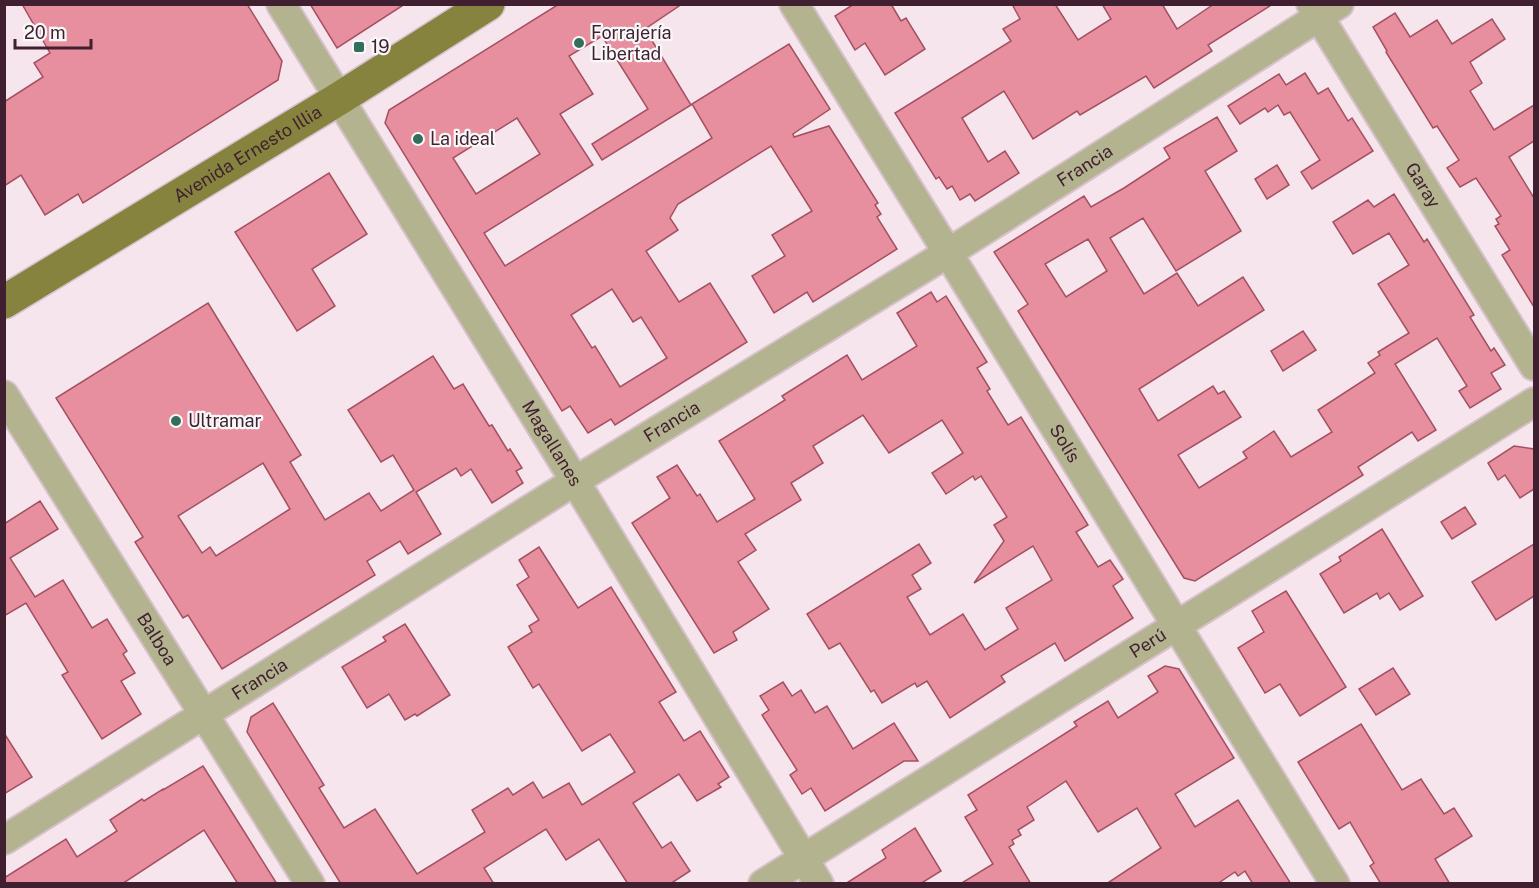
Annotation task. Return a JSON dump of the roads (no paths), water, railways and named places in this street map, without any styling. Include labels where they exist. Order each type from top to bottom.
[{"type":"main road","name":"Avenida Ernesto Illia","points":[[4,302],[340,98],[488,4]]},
{"type":"street","name":"Magallanes","points":[[281,4],[819,884]]},
{"type":"street","name":"Solís","points":[[794,4],[1335,884]]},
{"type":"street","name":"Francia","points":[[4,840],[575,482],[948,253],[1323,9]]},
{"type":"street","name":"Garay","points":[[1323,9],[1534,366]]},
{"type":"street","name":"Balboa","points":[[4,395],[310,884]]},
{"type":"street","name":"Perú","points":[[763,884],[1534,402]]},
{"type":"place","name":"Forrajería Libertad","points":[[579,43]]},
{"type":"place","name":"19","points":[[359,47]]},
{"type":"place","name":"La ideal","points":[[418,139]]},
{"type":"place","name":"Ultramar","points":[[176,421]]}]
